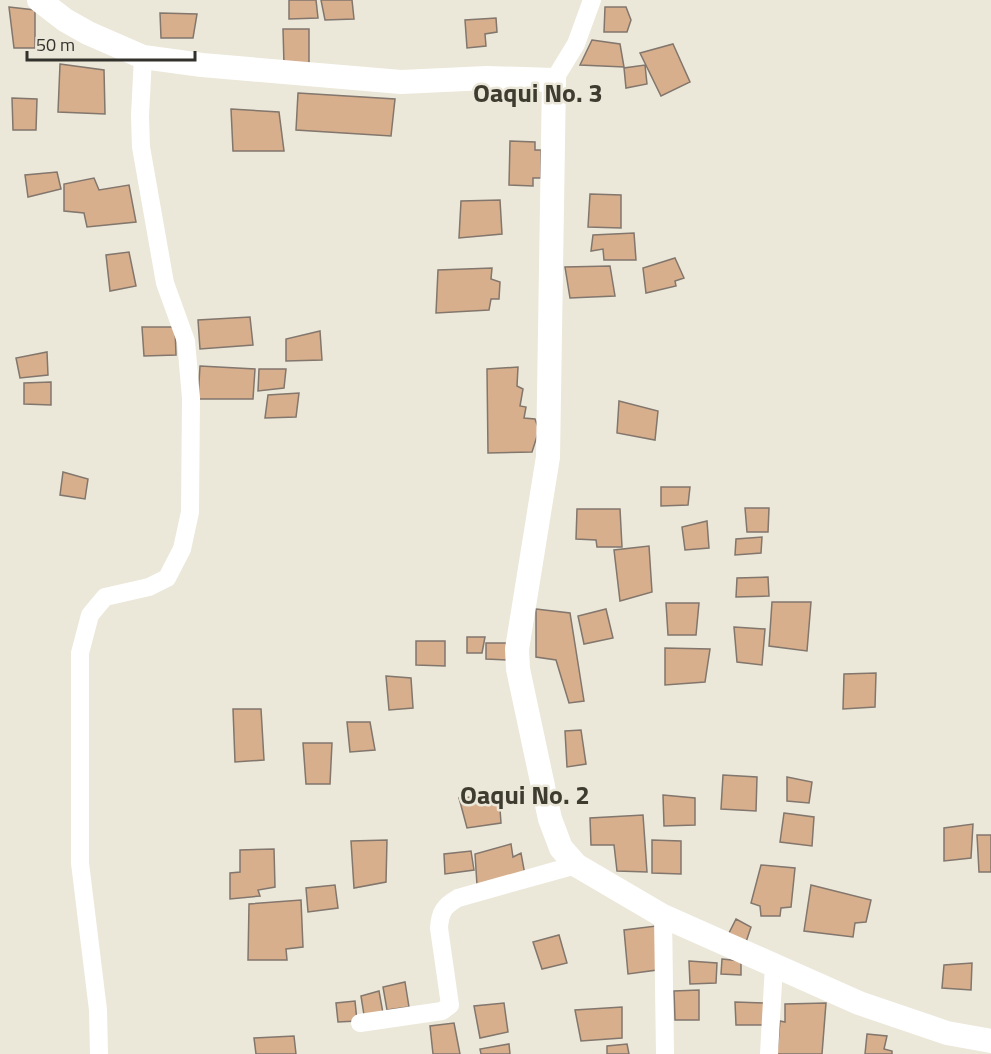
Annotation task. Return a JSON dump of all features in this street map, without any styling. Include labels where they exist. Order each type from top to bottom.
[{"type":"street","points":[[39,0],[87,33],[143,57],[201,65],[401,82],[487,78],[554,80]]},
{"type":"street","points":[[591,0],[576,44],[554,80],[548,458],[517,649],[518,669],[550,819],[561,848],[576,865],[663,916],[901,1019],[947,1033],[991,1041]]},
{"type":"street","points":[[99,1054],[98,1010],[80,863],[80,653],[90,615],[105,597],[148,587],[167,578],[182,549],[190,512],[191,399],[186,341],[165,283],[141,147],[143,57]]},
{"type":"street","points":[[360,1023],[442,1011],[450,1005],[439,928],[440,915],[446,904],[477,892],[576,865]]},
{"type":"street","points":[[663,916],[665,1054]]},
{"type":"street","points":[[769,1054],[774,965]]},
{"type":"building","points":[[289,0],[316,0],[318,18],[289,19]]},
{"type":"building","points":[[321,0],[352,0],[354,19],[325,20]]},
{"type":"building","points":[[9,7],[35,10],[35,48],[14,48]]},
{"type":"building","points":[[605,7],[626,7],[631,20],[627,32],[604,32]]},
{"type":"building","points":[[160,13],[197,14],[193,38],[161,38]]},
{"type":"building","points":[[496,18],[497,32],[485,34],[486,46],[467,48],[465,20]]},
{"type":"building","points":[[283,29],[309,29],[309,64],[284,65]]},
{"type":"building","points":[[592,40],[620,44],[624,67],[580,65]]},
{"type":"building","points":[[673,44],[690,82],[661,96],[640,53]]},
{"type":"building","points":[[60,64],[104,70],[105,114],[58,112]]},
{"type":"building","points":[[645,65],[647,84],[626,88],[624,68]]},
{"type":"building","points":[[298,93],[395,99],[391,136],[296,130]]},
{"type":"building","points":[[12,98],[37,99],[36,130],[13,130]]},
{"type":"building","points":[[231,109],[279,112],[284,151],[233,151]]},
{"type":"building","points":[[510,141],[535,142],[535,150],[541,150],[541,178],[533,178],[533,186],[509,185]]},
{"type":"building","points":[[57,172],[61,189],[28,197],[25,175]]},
{"type":"building","points":[[94,178],[99,190],[129,185],[136,222],[87,227],[84,213],[64,211],[64,184]]},
{"type":"building","points":[[590,194],[621,195],[621,228],[588,227]]},
{"type":"building","points":[[500,200],[502,234],[459,238],[461,201]]},
{"type":"building","points":[[634,233],[636,260],[604,260],[603,249],[591,251],[593,235]]},
{"type":"building","points":[[129,252],[136,286],[110,291],[106,255]]},
{"type":"building","points":[[675,258],[684,278],[675,281],[676,286],[646,293],[643,268]]},
{"type":"building","points":[[610,266],[615,296],[570,298],[565,267]]},
{"type":"building","points":[[492,268],[491,279],[500,282],[499,299],[491,299],[489,310],[436,313],[438,270]]},
{"type":"building","points":[[250,317],[253,345],[200,349],[198,320]]},
{"type":"building","points":[[142,327],[175,327],[176,355],[144,356]]},
{"type":"building","points":[[320,331],[322,360],[286,361],[286,339]]},
{"type":"building","points":[[47,352],[48,375],[20,378],[16,358]]},
{"type":"building","points":[[200,366],[255,369],[253,399],[198,399]]},
{"type":"building","points":[[518,367],[517,386],[523,389],[520,406],[526,407],[524,418],[535,419],[539,430],[532,452],[488,453],[487,369]]},
{"type":"building","points":[[259,369],[286,369],[284,388],[258,391]]},
{"type":"building","points":[[51,382],[51,405],[24,404],[24,383]]},
{"type":"building","points":[[299,393],[296,417],[265,418],[268,395]]},
{"type":"building","points":[[619,401],[658,411],[655,440],[617,433]]},
{"type":"building","points":[[63,472],[88,479],[85,499],[60,495]]},
{"type":"building","points":[[661,487],[690,487],[688,505],[661,506]]},
{"type":"building","points":[[745,508],[769,508],[768,532],[747,532]]},
{"type":"building","points":[[577,509],[620,509],[622,547],[597,547],[596,540],[576,539]]},
{"type":"building","points":[[707,521],[709,548],[685,550],[682,527]]},
{"type":"building","points":[[762,537],[761,553],[735,555],[736,539]]},
{"type":"building","points":[[649,546],[652,592],[620,601],[614,550]]},
{"type":"building","points":[[768,577],[769,596],[736,597],[737,578]]},
{"type":"building","points":[[772,602],[811,602],[807,651],[769,646]]},
{"type":"building","points":[[666,603],[699,603],[696,635],[668,635]]},
{"type":"building","points":[[536,609],[570,613],[584,701],[569,703],[556,660],[536,657]]},
{"type":"building","points":[[606,609],[613,638],[584,644],[578,616]]},
{"type":"building","points":[[734,627],[765,629],[762,665],[737,662]]},
{"type":"building","points":[[467,637],[485,637],[482,653],[467,653]]},
{"type":"building","points":[[416,641],[445,641],[445,666],[416,665]]},
{"type":"building","points":[[486,643],[507,643],[507,660],[486,659]]},
{"type":"building","points":[[665,648],[710,649],[705,682],[665,685]]},
{"type":"building","points":[[876,673],[875,707],[843,709],[844,674]]},
{"type":"building","points":[[386,676],[411,678],[413,708],[389,710]]},
{"type":"building","points":[[233,709],[261,709],[264,760],[235,762]]},
{"type":"building","points":[[347,722],[370,722],[375,750],[350,752]]},
{"type":"building","points":[[581,730],[586,764],[567,767],[565,731]]},
{"type":"building","points":[[303,743],[332,743],[330,784],[306,784]]},
{"type":"building","points":[[723,775],[757,777],[756,811],[721,809]]},
{"type":"building","points":[[787,777],[812,782],[809,803],[787,801]]},
{"type":"building","points":[[499,795],[501,823],[467,828],[459,798]]},
{"type":"building","points":[[663,795],[695,798],[695,825],[664,826]]},
{"type":"building","points":[[784,813],[814,817],[812,846],[780,842]]},
{"type":"building","points":[[643,815],[647,872],[617,871],[614,845],[591,845],[590,818]]},
{"type":"building","points":[[973,824],[971,858],[944,861],[944,828]]},
{"type":"building","points":[[977,835],[991,835],[991,872],[979,872]]},
{"type":"building","points":[[387,840],[386,882],[354,888],[351,841]]},
{"type":"building","points":[[652,840],[681,841],[681,874],[652,873]]},
{"type":"building","points":[[511,844],[513,857],[521,853],[525,875],[477,885],[475,854]]},
{"type":"building","points":[[274,849],[275,887],[258,890],[260,896],[230,899],[230,873],[240,872],[240,850]]},
{"type":"building","points":[[471,851],[474,870],[445,874],[444,854]]},
{"type":"building","points":[[761,865],[795,868],[791,907],[781,908],[780,916],[761,916],[760,906],[751,903]]},
{"type":"building","points":[[335,885],[338,908],[308,912],[306,888]]},
{"type":"building","points":[[811,885],[871,900],[866,922],[855,923],[853,937],[804,931]]},
{"type":"building","points":[[301,900],[303,947],[286,949],[287,960],[248,960],[249,904]]},
{"type":"building","points":[[736,919],[751,927],[746,942],[729,933]]},
{"type":"building","points":[[656,926],[657,970],[628,974],[624,930]]},
{"type":"building","points":[[559,935],[567,963],[542,969],[533,942]]},
{"type":"building","points":[[722,959],[741,961],[741,975],[721,974]]},
{"type":"building","points":[[689,961],[717,963],[716,983],[690,984]]},
{"type":"building","points":[[972,963],[971,990],[942,988],[944,965]]},
{"type":"building","points":[[405,982],[409,1007],[387,1010],[383,987]]},
{"type":"building","points":[[699,990],[699,1020],[675,1020],[674,991]]},
{"type":"building","points":[[379,991],[383,1013],[364,1015],[361,996]]},
{"type":"building","points":[[355,1001],[357,1021],[338,1022],[336,1003]]},
{"type":"building","points":[[735,1002],[766,1003],[766,1025],[736,1025]]},
{"type":"building","points":[[504,1003],[508,1032],[480,1038],[474,1006]]},
{"type":"building","points":[[826,1003],[822,1054],[777,1054],[780,1021],[785,1022],[785,1004]]},
{"type":"building","points":[[622,1007],[622,1038],[581,1041],[575,1010]]},
{"type":"building","points":[[454,1023],[460,1054],[433,1054],[430,1026]]},
{"type":"building","points":[[867,1034],[887,1036],[884,1049],[892,1051],[892,1054],[865,1054]]},
{"type":"building","points":[[294,1036],[296,1054],[256,1054],[254,1038]]},
{"type":"building","points":[[509,1044],[510,1054],[481,1054],[480,1049]]},
{"type":"building","points":[[627,1044],[629,1054],[607,1054],[607,1046]]},
{"type":"district","name":"Oaqui No. 3","points":[[538,93]]},
{"type":"district","name":"Oaqui No. 2","points":[[525,795]]}]
